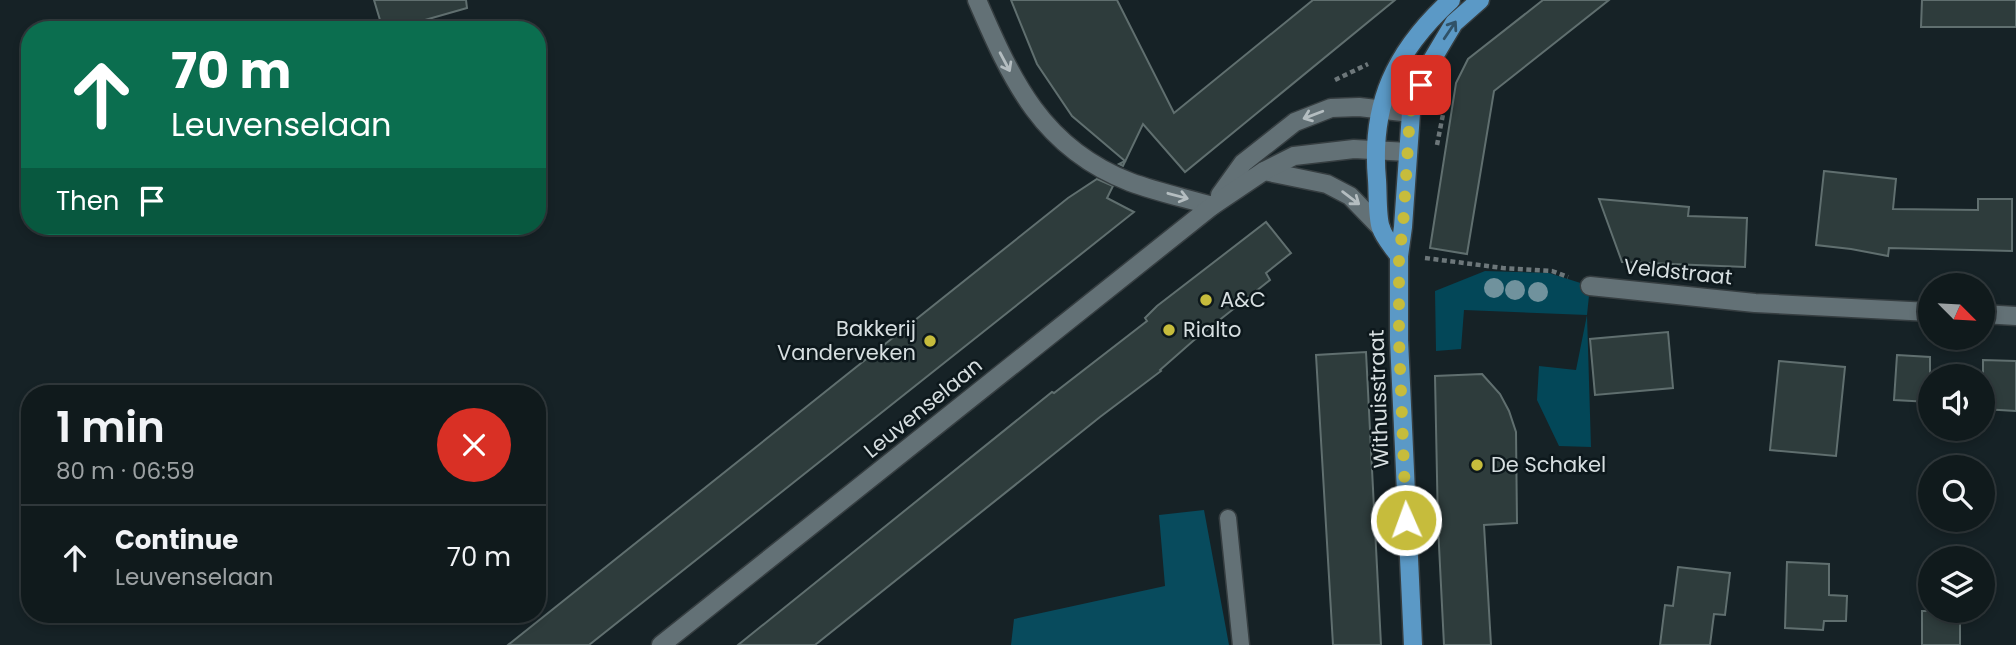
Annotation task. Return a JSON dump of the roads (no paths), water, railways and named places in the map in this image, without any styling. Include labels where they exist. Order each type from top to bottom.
[{"type":"main road","points":[[1399,256],[1381,228],[1374,151],[1380,108],[1393,73],[1402,58],[1436,14],[1451,0]]},
{"type":"main road","points":[[1408,152],[1410,113],[1426,70],[1454,23],[1480,0]]},
{"type":"main road","name":"Withuisstraat","points":[[1408,152],[1399,256],[1399,340],[1413,645]]},
{"type":"street","points":[[977,0],[1001,55],[1022,93],[1042,121],[1067,147],[1128,181],[1212,206]]},
{"type":"street","name":"Leuvenselaan","points":[[1212,206],[1243,163],[1295,122],[1331,108],[1380,108],[1410,113]]},
{"type":"street","name":"Leuvenselaan","points":[[661,645],[1212,206],[1264,171],[1294,156],[1354,149],[1408,152]]},
{"type":"street","points":[[1264,171],[1327,184],[1350,196],[1381,228]]},
{"type":"street","name":"Veldstraat","points":[[1590,286],[1755,303],[1918,311]]},
{"type":"street","points":[[1995,315],[2016,316]]},
{"type":"lane","points":[[1228,518],[1241,645]]},
{"type":"place","name":"A&C","points":[[1206,300]]},
{"type":"place","name":"Rialto","points":[[1169,330]]},
{"type":"place","name":"Bakkerij Vanderveken","points":[[930,341]]},
{"type":"place","name":"De Schakel","points":[[1477,465]]}]
